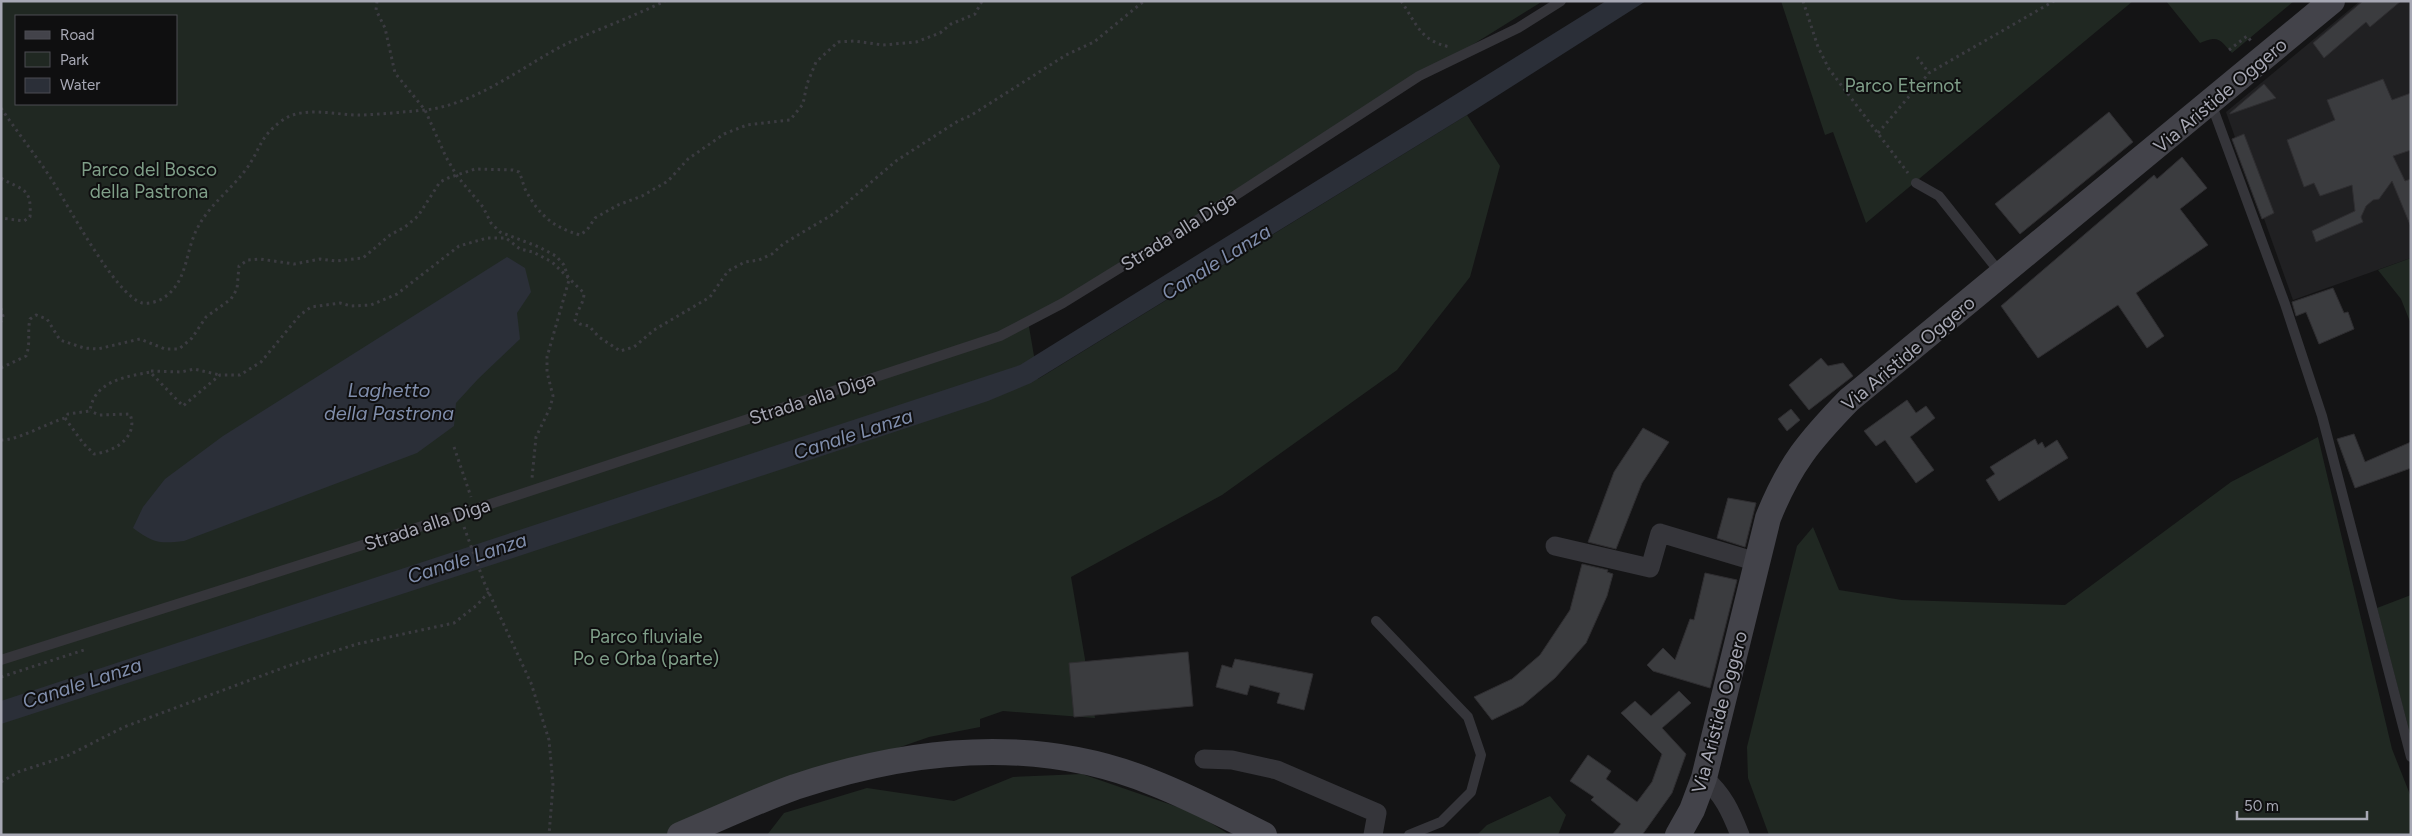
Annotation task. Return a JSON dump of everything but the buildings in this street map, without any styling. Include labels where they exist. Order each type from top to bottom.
[{"type":"main road","name":"Via Aristide Oggero","points":[[1678,835],[1692,810],[1704,778],[1768,518],[1780,489],[1797,458],[1820,430],[1849,400],[2211,103],[2332,1]]},
{"type":"main road","points":[[680,835],[794,788],[848,771],[895,761],[987,750],[1060,757],[1101,766],[1154,782],[1264,835]]},
{"type":"street","points":[[1555,546],[1650,568],[1660,533],[1757,562]]},
{"type":"street","points":[[1204,759],[1232,760],[1277,770],[1377,813],[1373,835]]},
{"type":"street","points":[[1704,778],[1716,788],[1726,802],[1740,835]]},
{"type":"lane","name":"Strada alla Diga","points":[[1,660],[475,509],[1000,336],[1072,298],[1199,219],[1419,76],[1518,28],[1561,1]]},
{"type":"lane","points":[[2211,103],[2284,304],[2322,416],[2411,757]]},
{"type":"lane","points":[[1916,183],[1940,196],[2002,275]]},
{"type":"lane","points":[[1376,621],[1468,717],[1481,755],[1470,792],[1441,822],[1409,835]]},
{"type":"path","points":[[378,1],[376,10],[386,28],[395,73],[425,110],[446,157],[457,176],[483,207],[490,223],[500,232],[539,247],[556,256],[564,265],[569,280],[547,357],[553,396],[550,408],[536,436],[530,491]]},
{"type":"path","points":[[1,108],[46,170],[105,265],[130,296],[143,303],[155,302],[167,296],[186,269],[197,228],[222,194],[246,170],[259,144],[271,128],[285,117],[315,112],[355,115],[425,110],[452,104],[477,93],[566,45],[665,1]]},
{"type":"path","points":[[1,368],[26,356],[30,345],[28,330],[30,319],[36,315],[47,319],[60,340],[84,348],[111,347],[140,339],[165,350],[179,349],[192,338],[206,318],[231,299],[237,289],[239,266],[248,260],[260,259],[294,264],[320,259],[336,262],[363,258],[390,234],[405,227],[418,216],[440,182],[475,169],[513,170],[519,172],[525,190],[548,221],[564,230],[580,235],[587,230],[595,218],[618,205],[642,196],[668,181],[694,154],[724,134],[747,125],[790,120],[803,104],[807,84],[816,62],[838,42],[854,41],[882,45],[916,42],[940,33],[950,24],[975,14],[982,1]]},
{"type":"path","points":[[90,411],[91,400],[100,389],[113,381],[150,372],[181,372],[194,369],[220,375],[240,375],[261,362],[300,315],[311,307],[340,304],[351,306],[371,305],[397,294],[459,246],[487,238],[506,238],[520,249],[533,252],[552,262],[569,280],[576,283],[584,293],[584,302],[576,313],[575,320],[580,324],[589,326],[620,351],[634,347],[654,330],[710,296],[728,271],[745,262],[759,260],[772,254],[783,244],[811,229],[835,213],[896,161],[958,120],[970,116],[1066,55],[1094,42],[1123,21],[1144,1]]},
{"type":"path","points":[[1401,1],[1422,35],[1437,44],[1470,51]]},
{"type":"path","points":[[1803,1],[1818,47],[1829,70],[1916,183]]},
{"type":"path","points":[[1878,133],[1929,73],[2054,1]]},
{"type":"path","points":[[1918,57],[1929,73]]},
{"type":"path","points":[[1,178],[16,184],[26,192],[31,203],[30,217],[24,220],[1,218]]},
{"type":"path","points":[[1,308],[3,316],[1,322]]},
{"type":"path","points":[[150,372],[182,406],[220,375]]},
{"type":"path","points":[[1,440],[10,441],[21,434],[65,418],[68,414],[90,411],[99,415],[130,414],[132,421],[131,429],[120,446],[108,452],[94,454],[82,443],[65,418]]},
{"type":"path","points":[[454,447],[475,509]]},
{"type":"path","points":[[463,525],[484,582],[531,683],[549,740],[553,785],[549,835]]},
{"type":"path","points":[[1,782],[18,772],[67,756],[124,727],[288,666],[357,644],[454,623],[477,605],[489,592]]},
{"type":"shaded area","points":[[2360,1],[2411,1],[2411,258],[2293,300],[2226,112]]},
{"type":"green space","points":[[1,1],[1543,1],[1028,321],[1038,379],[1467,115],[1500,166],[1470,277],[1397,370],[1222,495],[1071,577],[1095,718],[1003,711],[980,719],[980,727],[929,737],[869,758],[676,835],[1,835]]},
{"type":"green space","name":"Parco Eternot","points":[[1781,1],[2133,1],[1866,223],[1833,132],[1825,135]]},
{"type":"green space","points":[[2166,1],[2294,1],[2232,53],[2224,44],[2215,39],[2200,43]]},
{"type":"green space","points":[[2411,258],[2411,324],[2401,299],[2378,270]]},
{"type":"green space","points":[[2318,437],[2392,749],[2411,797],[2411,835],[1769,835],[1748,778],[1747,747],[1797,546],[1813,527],[1839,590],[1902,600],[2065,605],[2231,482]]},
{"type":"green space","points":[[2411,595],[2411,738],[2377,608]]},
{"type":"green space","points":[[1082,774],[1195,813],[1230,835],[767,835],[784,813],[867,788],[954,801],[1013,777]]},
{"type":"green space","points":[[1550,796],[1566,815],[1558,835],[1477,835],[1487,825]]},
{"type":"water","name":"Canale Lanza","points":[[1606,1],[1646,1],[1467,115],[1031,383],[988,401],[1,724],[1,701],[1020,365]]},
{"type":"water","name":"Laghetto della Pastrona","points":[[507,257],[525,268],[531,292],[517,313],[520,339],[456,403],[454,426],[417,453],[184,541],[157,541],[146,537],[133,528],[143,507],[165,479],[223,436]]},
{"type":"park label","name":"Parco del Bosco della Pastrona","points":[[149,180]]},
{"type":"park label","name":"Parco fluviale Po e Orba (parte)","points":[[646,647]]}]
